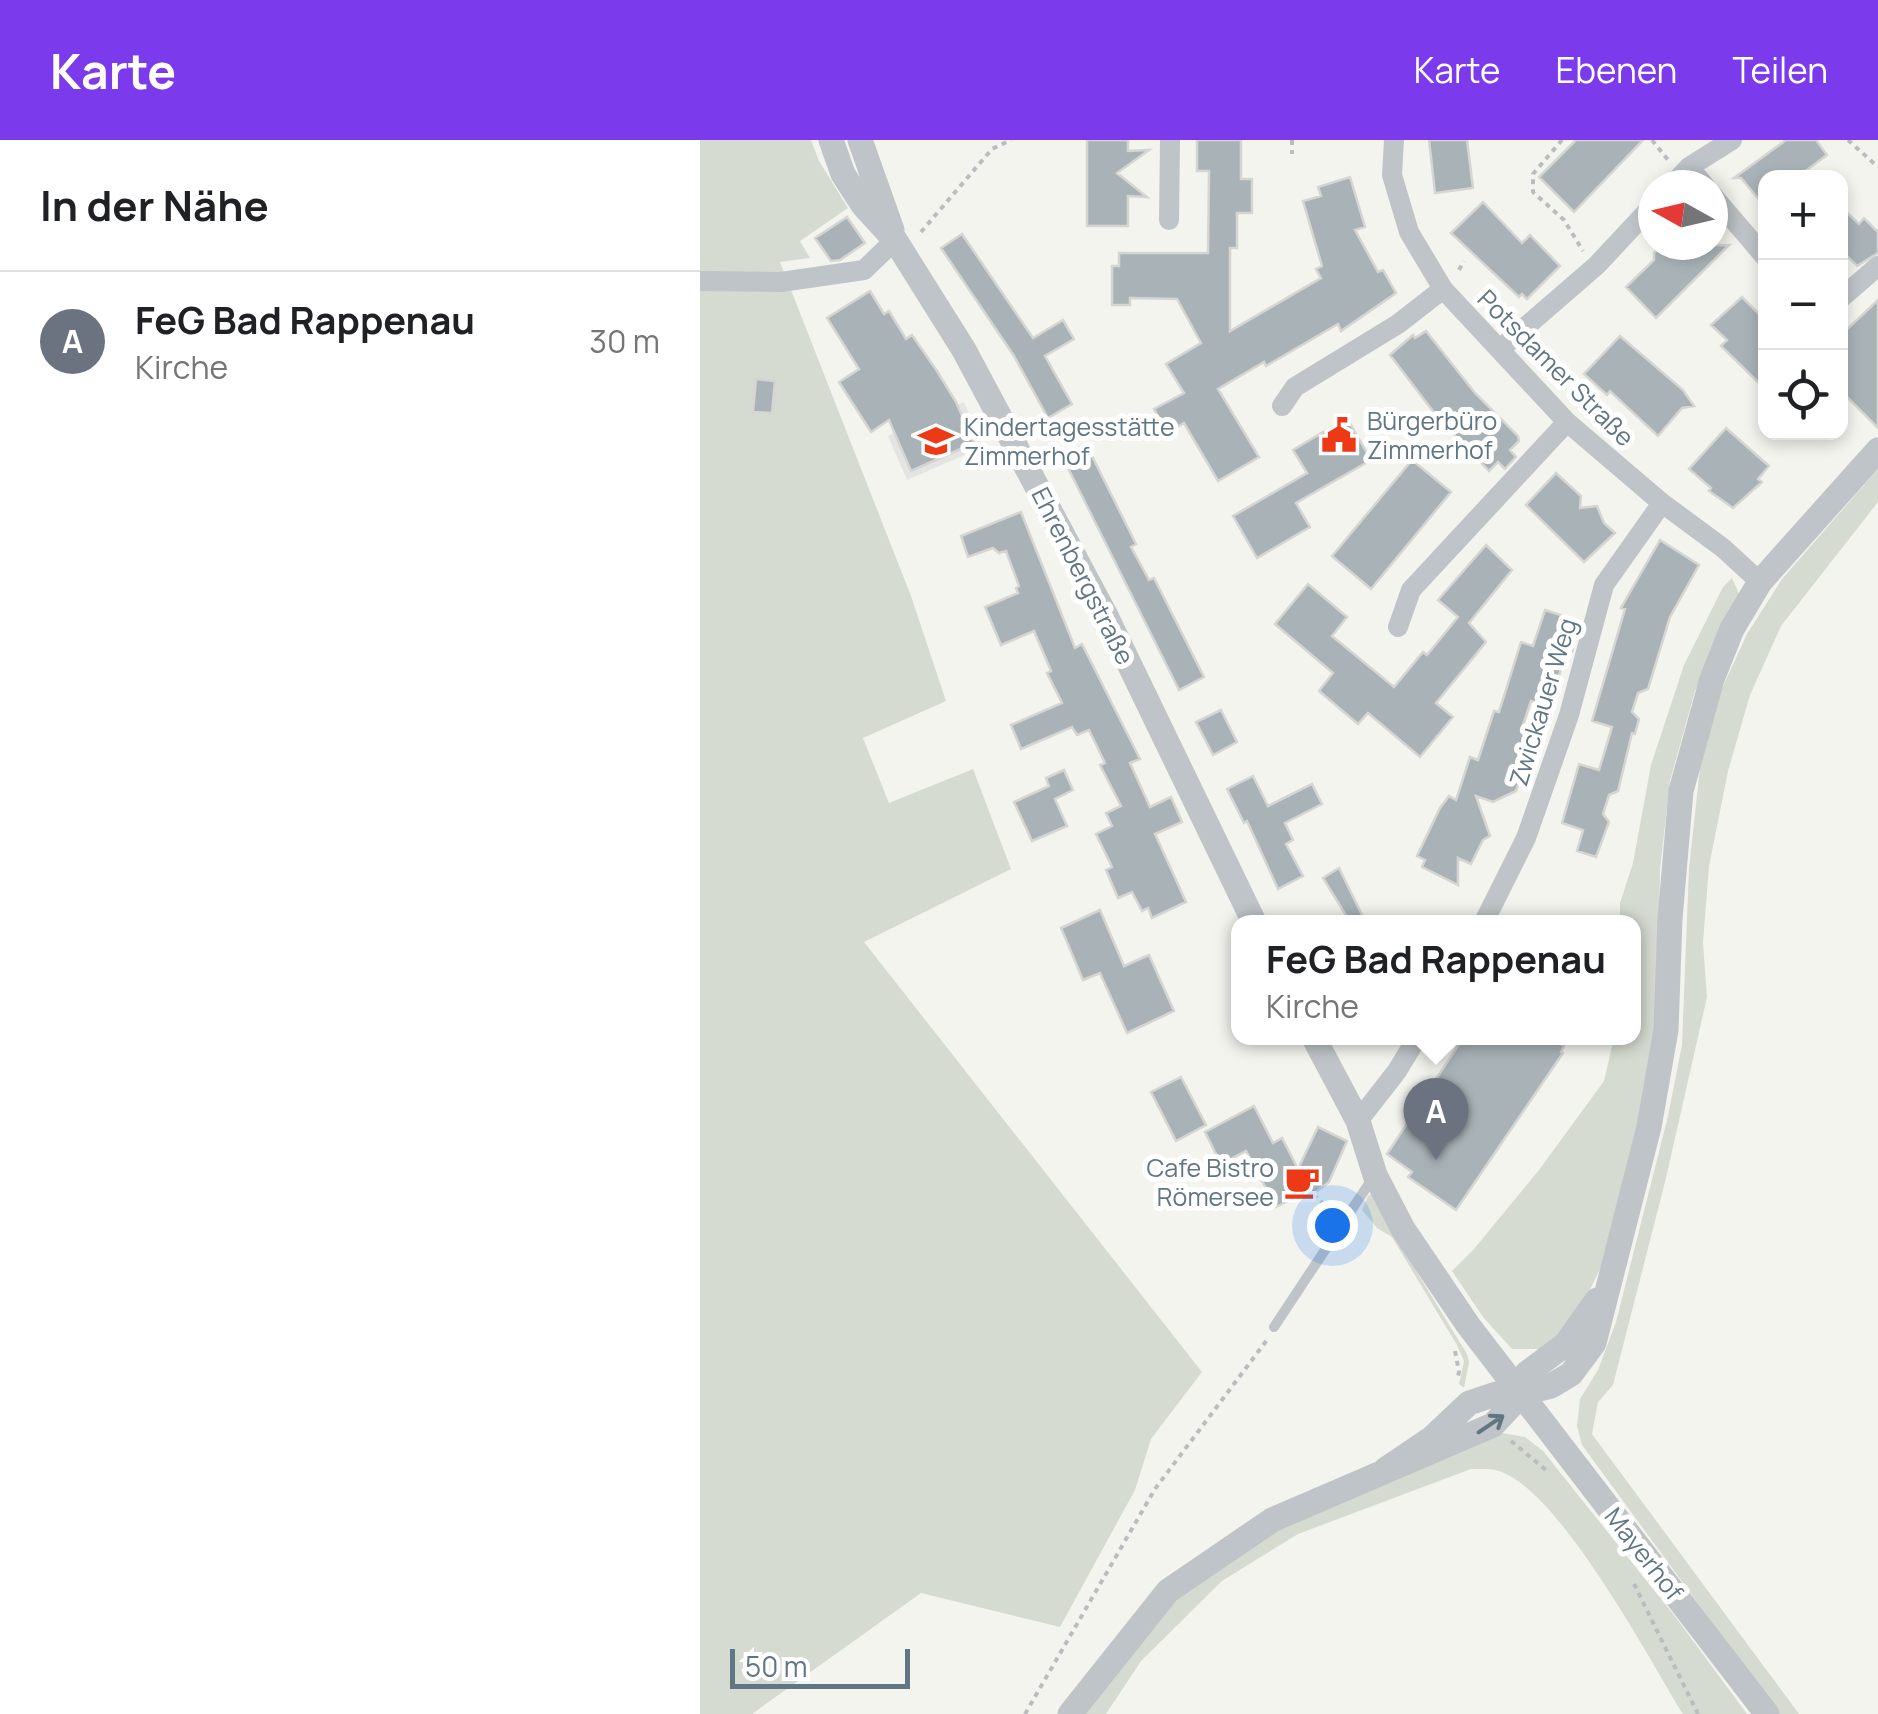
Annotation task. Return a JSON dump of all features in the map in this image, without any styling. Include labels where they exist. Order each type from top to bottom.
[{"type":"street","name":"Ehrenbergstraße","points":[[831,140],[843,174],[899,247],[964,350],[1106,616],[1251,915]]},
{"type":"street","name":"Ehrenbergstraße","points":[[860,140],[899,247]]},
{"type":"street","points":[[1169,220],[1170,140]]},
{"type":"street","name":"Potsdamer Straße","points":[[1394,140],[1392,175],[1409,232],[1443,288],[1568,422],[1760,582]]},
{"type":"street","points":[[1685,170],[1732,140]]},
{"type":"street","points":[[1688,166],[1691,170]]},
{"type":"street","points":[[1728,214],[1758,249]]},
{"type":"street","points":[[1500,349],[1597,265],[1638,221]]},
{"type":"street","points":[[700,281],[781,282],[864,270],[899,247]]},
{"type":"street","points":[[1848,293],[1878,266]]},
{"type":"street","points":[[1282,406],[1295,387],[1398,324],[1443,288]]},
{"type":"street","points":[[1398,626],[1411,590],[1568,422]]},
{"type":"street","points":[[1386,1468],[1432,1438],[1469,1403],[1496,1394],[1551,1386],[1571,1374],[1594,1343],[1649,1127],[1666,1030],[1681,791],[1712,679],[1732,629],[1760,582],[1878,450]]},
{"type":"street","name":"Zwickauer Weg","points":[[1488,915],[1526,838],[1569,715],[1604,585],[1662,503]]},
{"type":"street","points":[[1318,1045],[1358,1120],[1375,1175],[1402,1230],[1468,1325],[1523,1393]]},
{"type":"street","points":[[1358,1120],[1397,1072],[1413,1045]]},
{"type":"street","points":[[1070,1714],[1168,1591],[1272,1520],[1493,1425],[1523,1393]]},
{"type":"street","name":"Mayerhof","points":[[1523,1393],[1767,1714]]},
{"type":"lane","points":[[1274,1327],[1375,1175]]},
{"type":"path","points":[[990,140],[992,150]]},
{"type":"path","points":[[899,247],[992,150],[1011,140]]},
{"type":"path","points":[[1292,140],[1292,154]]},
{"type":"path","points":[[1562,140],[1533,174],[1534,192],[1564,220],[1585,254],[1597,265]]},
{"type":"path","points":[[1848,140],[1878,167]]},
{"type":"path","points":[[1312,1195],[1344,1218]]},
{"type":"path","points":[[1025,1714],[1155,1489],[1257,1356],[1274,1327]]},
{"type":"path","points":[[1450,1342],[1457,1355],[1456,1385],[1469,1403]]},
{"type":"path","points":[[1493,1425],[1548,1472]]},
{"type":"path","points":[[1633,1582],[1698,1714]]},
{"type":"shaded area","points":[[700,140],[811,140],[819,161],[848,208],[800,241],[810,258],[780,262],[911,596],[946,701],[863,738],[889,803],[973,769],[1011,869],[864,942],[1202,1372],[1151,1439],[1135,1490],[1060,1627],[921,1593],[752,1714],[700,1714]]},
{"type":"shaded area","name":"Kindertagesstätte Zimmerhof","points":[[964,402],[983,447],[907,480],[888,436]]},
{"type":"shaded area","points":[[1878,469],[1878,502],[1781,626],[1750,695],[1728,771],[1709,866],[1703,943],[1707,997],[1613,1385],[1598,1402],[1592,1434],[1799,1714],[1779,1714],[1582,1445],[1577,1426],[1580,1399],[1598,1370],[1616,1322],[1682,1045],[1689,868],[1701,759],[1719,695],[1747,634],[1782,579]]},
{"type":"shaded area","points":[[1732,578],[1740,596],[1695,691],[1670,781],[1660,869],[1658,1008],[1635,1144],[1600,1269],[1575,1320],[1540,1349],[1512,1349],[1483,1317],[1452,1271],[1539,1170],[1604,1081],[1612,1045],[1641,1045],[1641,915],[1620,915],[1620,903],[1633,863],[1651,765],[1684,665],[1723,587]]},
{"type":"shaded area","points":[[1376,1191],[1418,1274],[1467,1354],[1464,1388],[1459,1384],[1464,1361],[1457,1345],[1392,1237],[1377,1228],[1362,1210],[1368,1196]]},
{"type":"shaded area","points":[[1502,1433],[1525,1437],[1543,1451],[1747,1714],[1683,1714],[1602,1580],[1551,1512],[1526,1487],[1502,1472],[1471,1469],[1298,1534],[1222,1581],[1141,1661],[1106,1714],[1080,1714],[1156,1619],[1233,1556],[1318,1508]]},
{"type":"building","points":[[1087,140],[1128,140],[1128,151],[1149,150],[1117,173],[1147,197],[1128,196],[1128,226],[1087,226]]},
{"type":"building","points":[[1197,140],[1241,140],[1241,179],[1252,179],[1252,213],[1237,213],[1237,248],[1230,248],[1230,331],[1321,278],[1316,269],[1322,266],[1303,201],[1321,196],[1318,187],[1350,177],[1365,227],[1355,230],[1378,272],[1383,270],[1396,293],[1341,331],[1338,324],[1218,389],[1259,457],[1218,481],[1184,423],[1167,433],[1154,409],[1184,393],[1166,364],[1201,343],[1177,299],[1130,298],[1130,305],[1112,305],[1112,266],[1119,266],[1119,253],[1208,253],[1209,171],[1197,171]]},
{"type":"building","points":[[1429,140],[1467,140],[1473,188],[1435,193]]},
{"type":"building","points":[[1576,140],[1643,140],[1574,212],[1539,177]]},
{"type":"building","points":[[1786,140],[1816,140],[1827,155],[1807,170],[1758,170],[1758,198],[1741,178],[1734,178]]},
{"type":"building","points":[[1483,202],[1522,243],[1530,235],[1560,266],[1527,299],[1522,294],[1519,297],[1451,233]]},
{"type":"building","points":[[1848,214],[1859,224],[1864,218],[1878,232],[1878,253],[1857,266],[1848,257]]},
{"type":"building","points":[[847,217],[865,243],[840,260],[831,261],[815,238]]},
{"type":"building","points":[[962,234],[1033,338],[1063,320],[1074,339],[1045,356],[1072,404],[1048,418],[1014,356],[941,248]]},
{"type":"building","points":[[1654,260],[1714,260],[1656,318],[1626,287]]},
{"type":"building","points":[[870,291],[884,314],[889,311],[906,339],[912,335],[937,371],[974,443],[911,471],[889,420],[871,432],[839,382],[859,369],[827,318]]},
{"type":"building","points":[[1742,297],[1758,313],[1758,382],[1721,346],[1727,340],[1711,325]]},
{"type":"building","points":[[1878,300],[1878,428],[1848,398],[1848,328]]},
{"type":"building","points":[[1426,331],[1475,393],[1518,436],[1519,441],[1510,450],[1516,457],[1505,469],[1498,462],[1489,471],[1442,422],[1449,413],[1439,419],[1390,355],[1413,335],[1415,338]]},
{"type":"building","points":[[1620,336],[1683,390],[1694,406],[1682,408],[1658,436],[1610,391],[1607,395],[1584,374]]},
{"type":"building","points":[[756,379],[775,381],[772,413],[753,412]]},
{"type":"building","points":[[1347,418],[1371,460],[1296,503],[1310,527],[1257,558],[1233,516],[1307,473],[1293,450]]},
{"type":"building","points":[[1726,428],[1769,466],[1758,479],[1762,482],[1733,508],[1709,491],[1711,488],[1689,469]]},
{"type":"building","points":[[1086,444],[1136,544],[1131,547],[1149,580],[1154,578],[1204,677],[1179,690],[1062,456]]},
{"type":"building","points":[[1412,460],[1451,492],[1371,589],[1332,556]]},
{"type":"building","points":[[1556,473],[1581,496],[1580,508],[1597,506],[1604,523],[1615,533],[1584,562],[1526,505]]},
{"type":"building","points":[[1021,512],[1075,648],[1082,644],[1140,759],[1130,763],[1150,807],[1171,797],[1182,822],[1155,834],[1186,902],[1152,918],[1148,908],[1142,911],[1132,892],[1118,898],[1106,870],[1112,867],[1096,834],[1112,826],[1106,813],[1121,806],[1100,765],[1105,763],[1089,730],[1077,735],[1072,727],[1021,749],[1011,725],[1062,703],[1047,673],[1051,671],[1034,631],[1001,645],[985,607],[1018,593],[1006,551],[999,553],[993,548],[968,557],[961,536]]},
{"type":"building","points":[[1660,540],[1699,565],[1670,617],[1648,689],[1638,693],[1632,712],[1639,719],[1618,791],[1609,795],[1603,814],[1609,822],[1596,857],[1577,851],[1583,830],[1562,823],[1579,764],[1599,770],[1612,727],[1592,721],[1625,609],[1621,608]]},
{"type":"building","points":[[1486,545],[1512,570],[1469,623],[1486,642],[1436,703],[1453,717],[1420,757],[1368,713],[1358,724],[1319,691],[1333,673],[1275,624],[1308,584],[1347,617],[1332,636],[1394,687],[1458,617],[1438,600]]},
{"type":"building","points":[[1545,610],[1576,620],[1572,652],[1567,650],[1549,707],[1531,701],[1522,728],[1534,766],[1523,771],[1516,791],[1493,802],[1476,796],[1490,836],[1483,840],[1471,864],[1458,858],[1458,885],[1422,867],[1425,860],[1417,856],[1440,808],[1449,796],[1456,800],[1470,757],[1478,760],[1494,711],[1499,712],[1521,642],[1533,646]]},
{"type":"building","points":[[1221,710],[1237,742],[1213,755],[1196,722]]},
{"type":"building","points":[[1064,770],[1073,790],[1055,799],[1067,826],[1032,841],[1014,802],[1049,786],[1046,778]]},
{"type":"building","points":[[1253,776],[1268,806],[1312,784],[1322,804],[1285,823],[1293,840],[1286,844],[1303,876],[1278,889],[1247,821],[1244,823],[1227,789]]},
{"type":"building","points":[[1339,868],[1362,915],[1346,915],[1323,878]]},
{"type":"building","points":[[1100,910],[1124,966],[1149,955],[1174,1011],[1127,1033],[1100,973],[1083,980],[1061,928]]},
{"type":"building","points":[[1458,1045],[1564,1046],[1563,1053],[1456,1210],[1408,1177],[1412,1172],[1387,1154]]},
{"type":"building","points":[[1181,1077],[1206,1125],[1176,1141],[1151,1092]]},
{"type":"building","points":[[1254,1106],[1273,1143],[1282,1138],[1298,1169],[1318,1127],[1347,1141],[1329,1182],[1309,1197],[1305,1192],[1276,1207],[1246,1151],[1221,1164],[1205,1132]]},
{"type":"place","name":"Bürgerbüro Zimmerhof","points":[[1339,435]]},
{"type":"place","name":"Kindertagesstätte Zimmerhof","points":[[936,441]]},
{"type":"place","name":"FeG Bad Rappenau","points":[[1436,1160]]},
{"type":"place","name":"Cafe Bistro Römersee","points":[[1302,1182]]}]
